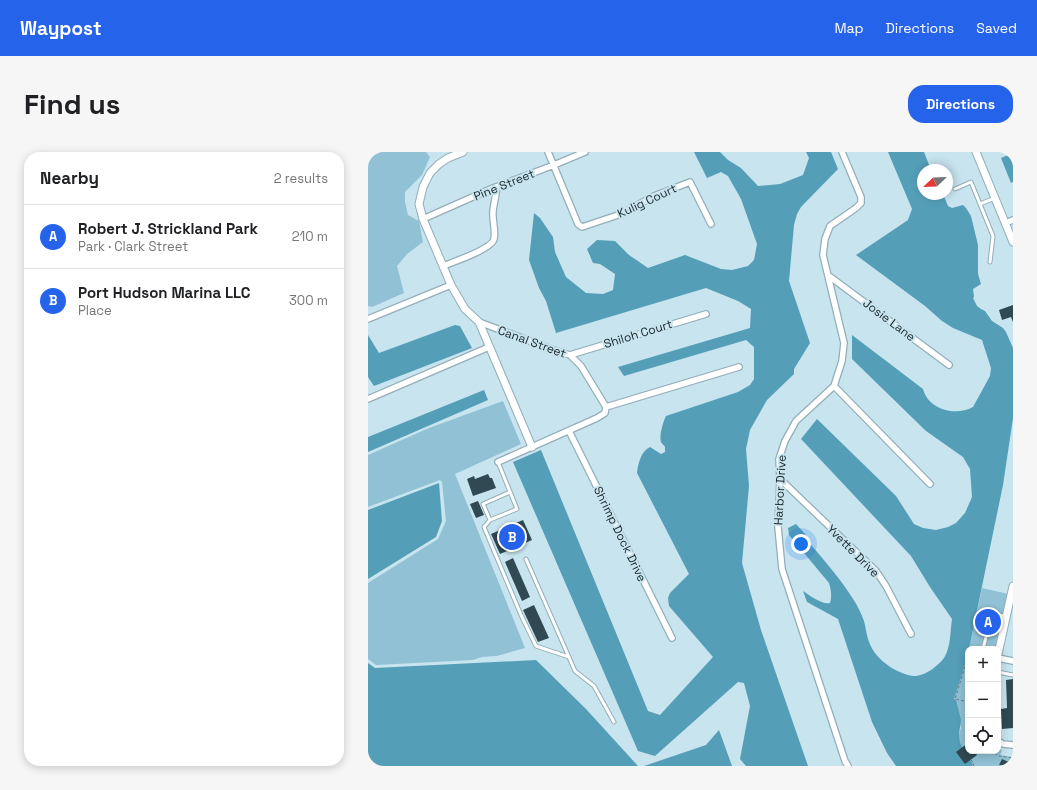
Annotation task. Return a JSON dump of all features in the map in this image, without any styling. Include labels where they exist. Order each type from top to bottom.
[{"type":"street","points":[[463,152],[448,158],[439,164],[430,173],[422,186],[420,204],[423,219],[451,285],[465,310],[479,322],[532,447]]},
{"type":"street","points":[[548,152],[554,165]]},
{"type":"street","name":"Pine Street","points":[[423,219],[497,187],[585,152]]},
{"type":"street","name":"Harbor Drive","points":[[842,152],[861,197],[861,203],[856,208],[830,226],[825,239],[823,255],[844,343],[842,362],[834,386],[796,421],[785,441],[779,459],[780,479],[778,527],[782,569],[848,766]]},
{"type":"street","points":[[976,152],[1013,242]]},
{"type":"street","name":"Kulig Court","points":[[554,165],[578,224],[582,227],[620,214],[654,196],[690,182],[710,224]]},
{"type":"street","points":[[443,266],[487,248],[492,244],[494,239],[493,212],[497,187]]},
{"type":"street","points":[[1005,223],[1013,220]]},
{"type":"street","name":"Josie Lane","points":[[829,276],[949,365]]},
{"type":"street","points":[[368,319],[451,285]]},
{"type":"street","name":"Shiloh Court","points":[[570,355],[706,314]]},
{"type":"street","name":"Canal Street","points":[[479,322],[570,355],[581,366],[606,407]]},
{"type":"street","points":[[368,399],[489,347]]},
{"type":"street","points":[[498,462],[597,418],[605,413],[606,407],[739,368]]},
{"type":"street","points":[[834,386],[930,484]]},
{"type":"street","name":"Shrimp Dock Drive","points":[[569,431],[672,638]]},
{"type":"street","name":"Yvette Drive","points":[[780,479],[876,571],[886,586],[911,634]]},
{"type":"street","points":[[1000,646],[1013,586]]},
{"type":"street","points":[[1001,659],[1013,661]]},
{"type":"street","points":[[1001,743],[1013,746]]},
{"type":"lane","points":[[955,189],[970,182],[994,236],[990,262]]},
{"type":"lane","points":[[980,204],[995,198]]},
{"type":"lane","points":[[498,462],[517,509],[490,520],[484,527],[521,615],[536,646],[569,657]]},
{"type":"lane","points":[[490,520],[483,504],[510,492]]},
{"type":"lane","points":[[526,559],[575,671],[594,686],[614,722]]},
{"type":"lane","points":[[984,646],[992,613],[1006,617]]},
{"type":"lane","points":[[1001,673],[1013,675]]},
{"type":"path","points":[[965,667],[955,699],[965,701]]},
{"type":"path","points":[[995,754],[1013,758]]},
{"type":"path","points":[[971,760],[974,763],[973,766]]},
{"type":"shaded area","points":[[368,152],[426,152],[430,157],[422,175],[405,192],[405,202],[408,215],[419,221],[423,242],[407,254],[397,266],[404,293],[372,307],[368,306]]},
{"type":"shaded area","points":[[694,152],[720,152],[728,160],[741,168],[758,186],[780,184],[803,175],[809,158],[806,152],[831,152],[838,169],[801,207],[794,225],[789,281],[810,343],[794,369],[794,374],[767,400],[750,430],[746,449],[749,486],[742,563],[761,630],[808,766],[746,766],[740,759],[750,706],[744,683],[738,682],[655,756],[638,751],[513,462],[541,450],[648,711],[660,715],[713,657],[669,606],[668,598],[670,593],[689,574],[637,473],[640,458],[644,451],[650,447],[661,454],[665,452],[665,447],[661,442],[661,436],[666,416],[738,392],[750,385],[754,379],[754,347],[746,340],[624,376],[618,367],[750,328],[751,309],[738,301],[706,288],[556,333],[546,301],[539,288],[529,260],[534,213],[540,218],[553,237],[555,252],[566,277],[586,293],[603,294],[613,290],[615,274],[600,264],[593,263],[587,249],[597,240],[615,241],[629,255],[648,268],[685,255],[721,269],[732,270],[748,266],[754,260],[757,244],[741,199],[728,176],[721,172],[707,178]]},
{"type":"shaded area","points":[[888,152],[924,152],[929,164],[917,164],[917,200],[946,200],[948,206],[952,208],[963,205],[966,208],[971,216],[978,245],[978,274],[981,284],[973,289],[973,298],[977,306],[985,311],[992,321],[1003,328],[1013,348],[1013,418],[1003,485],[970,646],[965,646],[965,664],[954,699],[956,700],[961,720],[959,734],[960,742],[965,754],[973,764],[972,766],[896,766],[887,753],[872,722],[838,619],[807,602],[803,591],[823,603],[830,603],[831,593],[829,583],[789,535],[788,528],[796,524],[806,535],[806,539],[844,585],[861,614],[870,645],[882,661],[897,671],[908,675],[917,676],[926,673],[944,658],[948,649],[952,619],[911,556],[801,439],[817,419],[896,496],[914,524],[923,528],[936,530],[956,523],[965,513],[972,497],[970,469],[963,457],[926,431],[852,359],[852,335],[923,389],[930,402],[943,409],[951,411],[966,410],[973,407],[990,376],[991,368],[982,340],[953,328],[942,321],[925,306],[856,255],[908,220],[912,209]]},
{"type":"shaded area","points":[[1013,153],[1013,182],[1011,183],[1001,158]]},
{"type":"shaded area","points":[[455,325],[460,326],[472,348],[374,386],[368,377],[368,335],[379,353]]},
{"type":"shaded area","points":[[484,390],[488,400],[368,452],[368,437]]},
{"type":"shaded area","points":[[503,401],[521,444],[455,474],[525,648],[497,656],[482,657],[473,660],[376,665],[368,659],[368,583],[438,539],[446,521],[442,482],[440,480],[368,507],[368,455],[429,428]]},
{"type":"shaded area","points":[[439,483],[442,521],[436,537],[368,579],[368,510]]},
{"type":"shaded area","points":[[982,588],[1008,594],[996,646],[970,646]]},
{"type":"shaded area","points":[[536,660],[586,709],[638,766],[368,766],[368,663],[375,668]]},
{"type":"shaded area","points":[[965,662],[965,752],[960,742],[959,734],[961,728],[954,699]]},
{"type":"shaded area","points":[[719,730],[732,766],[644,766],[706,745]]},
{"type":"shaded area","points":[[967,754],[1000,754],[1013,757],[1013,766],[972,766],[973,764]]},
{"type":"building","points":[[1013,305],[1013,322],[1011,317],[1002,320],[999,310]]},
{"type":"building","points":[[488,474],[490,478],[492,478],[496,488],[473,496],[467,479],[474,476],[475,479]]},
{"type":"building","points":[[478,501],[484,515],[476,518],[470,504]]},
{"type":"building","points":[[523,520],[532,540],[500,554],[491,534]]},
{"type":"building","points":[[513,558],[530,597],[522,601],[505,562]]},
{"type":"building","points":[[534,605],[549,638],[538,642],[523,610]]},
{"type":"building","points":[[1013,679],[1013,728],[1002,729],[1001,709],[1007,708],[1006,680]]},
{"type":"building","points":[[965,745],[965,754],[977,755],[965,764],[956,752]]},
{"type":"building","points":[[1002,759],[1013,764],[1012,766],[999,765]]},
{"type":"place","name":"Port Hudson Marina LLC","points":[[512,537]]},
{"type":"place","name":"Robert J. Strickland Park","points":[[988,622]]}]
